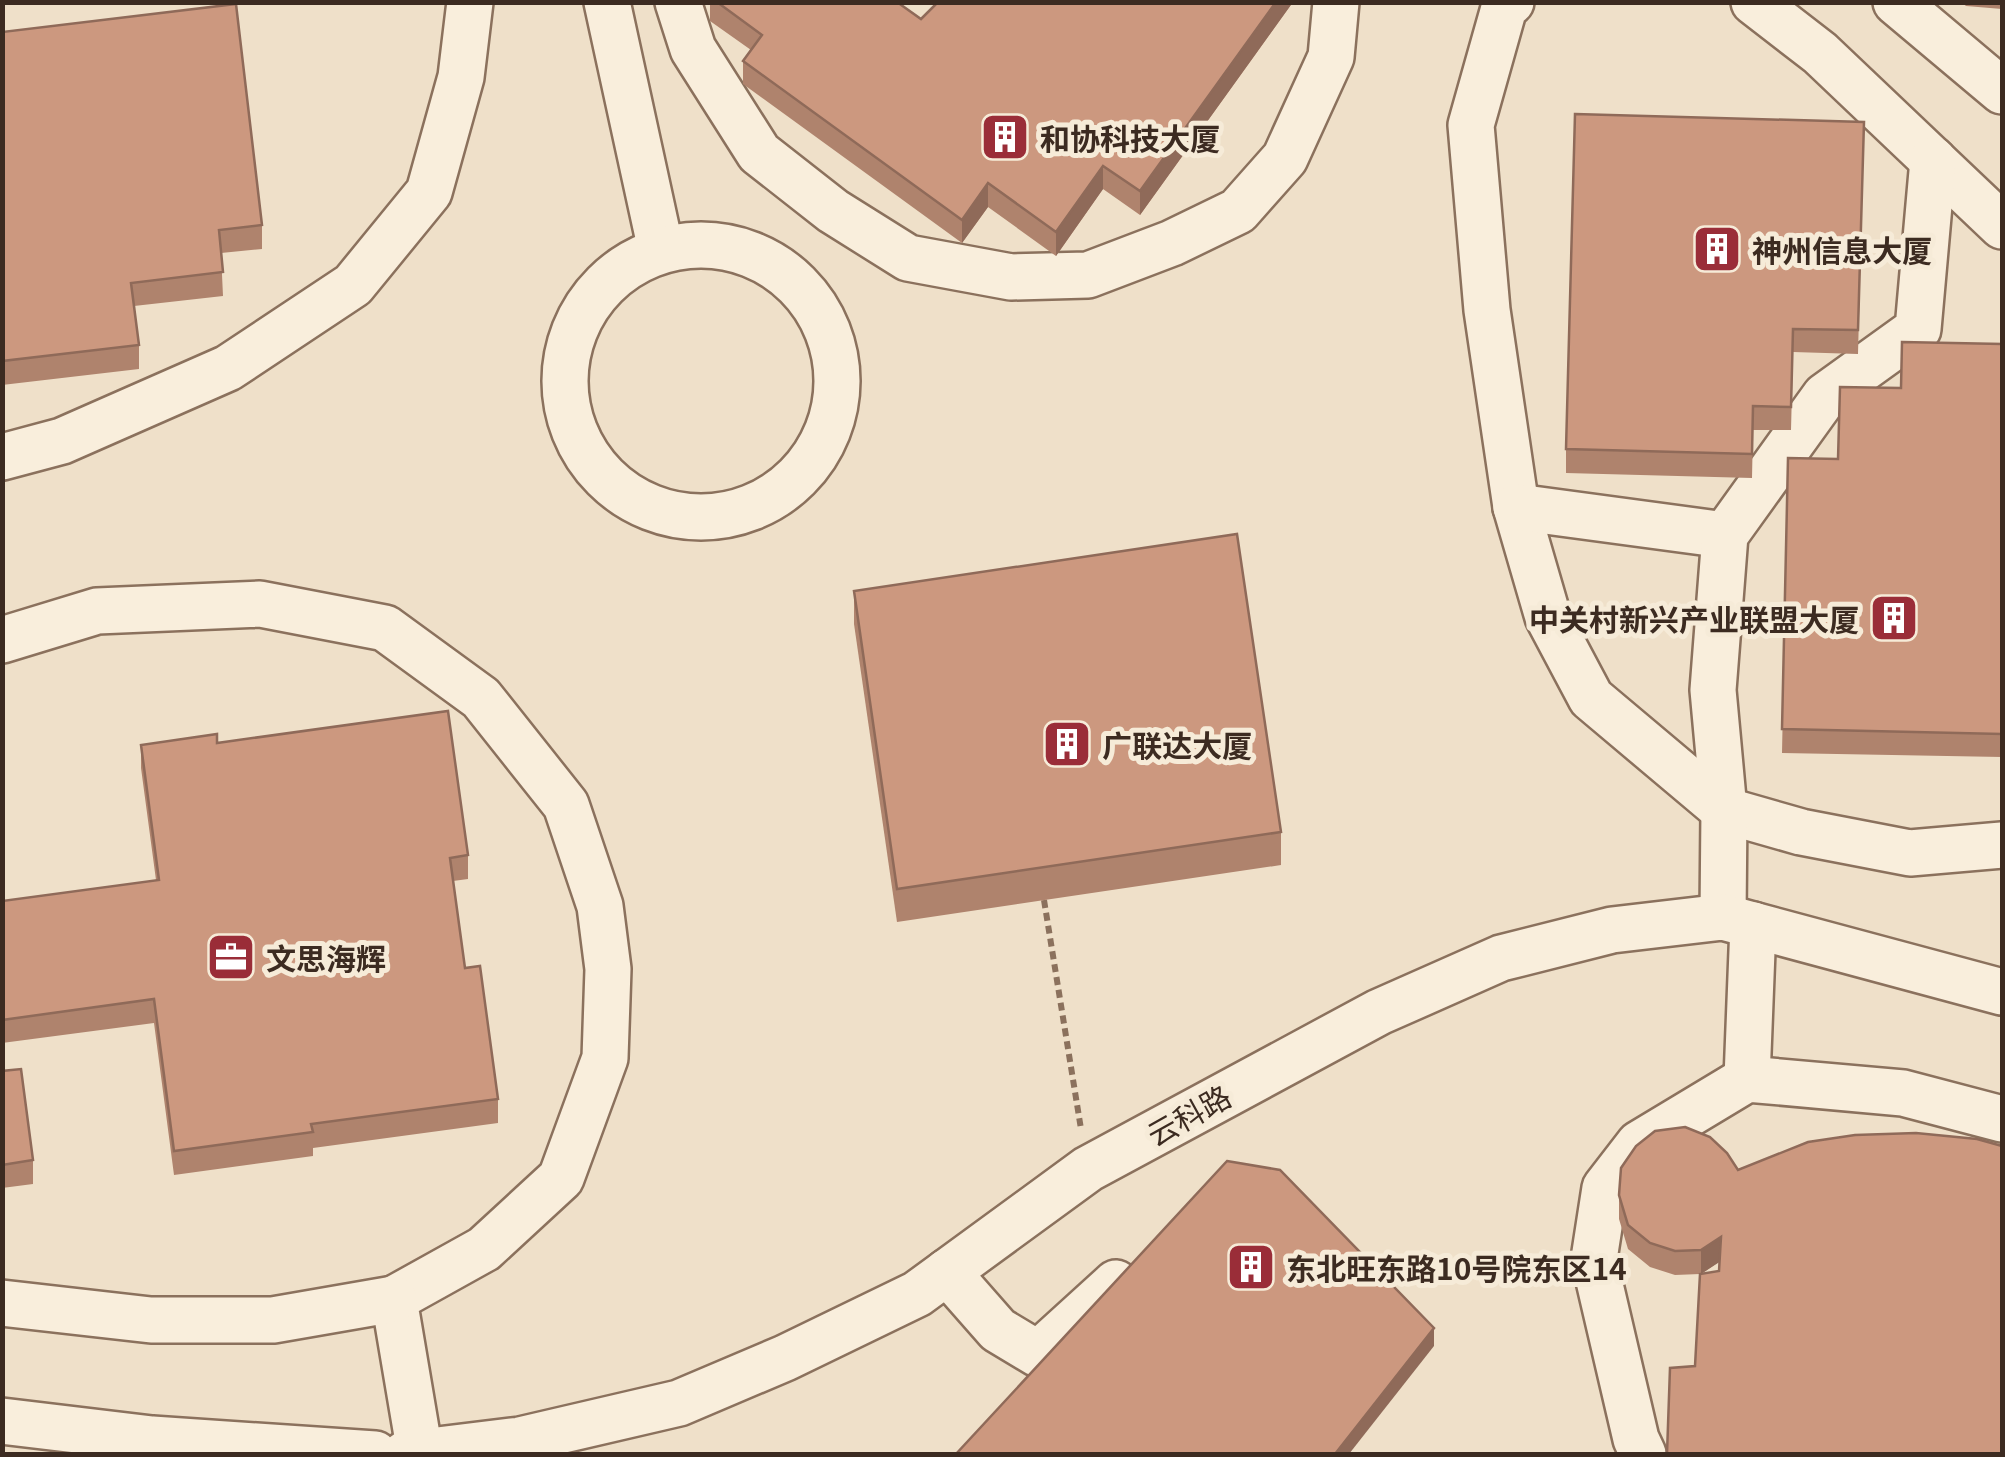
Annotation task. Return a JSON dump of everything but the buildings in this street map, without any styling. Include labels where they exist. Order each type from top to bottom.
[{"type":"street","points":[[2,457],[62,442],[228,368],[353,286],[428,192],[461,77],[470,2]]},
{"type":"street","points":[[607,2],[661,250]]},
{"type":"street","points":[[678,2],[693,49],[759,153],[834,211],[908,258],[1011,277],[1088,274],[1172,242],[1238,211],[1285,158],[1330,57],[1336,2]]},
{"type":"street","points":[[1511,2],[1504,8],[1471,125],[1487,310],[1516,507],[1548,618],[1591,698],[1724,810],[1802,832],[1910,853],[2002,846]]},
{"type":"street","points":[[1754,2],[1820,54],[2002,226]]},
{"type":"street","points":[[1896,2],[2002,90]]},
{"type":"street","points":[[1747,1079],[1738,921],[1713,690],[1725,534],[1825,396],[1918,329],[1933,160]]},
{"type":"street","points":[[707,244],[749,253],[796,284],[815,306],[833,345],[838,388],[829,430],[808,468],[774,498],[730,516],[684,518],[640,504],[603,476],[577,438],[565,393],[569,347],[588,305],[620,271],[661,250],[707,244]]},
{"type":"street","points":[[1516,507],[1725,534]]},
{"type":"street","points":[[2,640],[97,611],[260,604],[385,628],[481,698],[566,805],[600,906],[608,969],[606,1058],[560,1178],[484,1249],[394,1300],[255,1320],[151,1320],[2,1303]]},
{"type":"street","name":"云科路","points":[[412,1454],[520,1440],[679,1403],[785,1358],[917,1294],[1088,1169],[1379,1012],[1500,958],[1612,930],[1738,921],[2002,992]]},
{"type":"street","points":[[1643,1454],[1594,1259],[1605,1188],[1639,1144],[1747,1079],[1902,1092],[2002,1119]]},
{"type":"street","points":[[947,1272],[998,1330],[1038,1354],[1116,1283]]},
{"type":"street","points":[[394,1300],[412,1454]]},
{"type":"street","points":[[6,1433],[151,1447],[375,1454]]},
{"type":"path","points":[[1044,900],[1088,1169]]},
{"type":"place","name":"和协科技大厦","points":[[1005,137]]},
{"type":"place","name":"神州信息大厦","points":[[1717,249]]},
{"type":"place","name":"中关村新兴产业联盟大厦","points":[[1894,618]]},
{"type":"place","name":"广联达大厦","points":[[1067,744]]},
{"type":"place","name":"文思海辉","points":[[231,957]]},
{"type":"place","name":"东北旺东路10号院东区14","points":[[1251,1267]]}]
